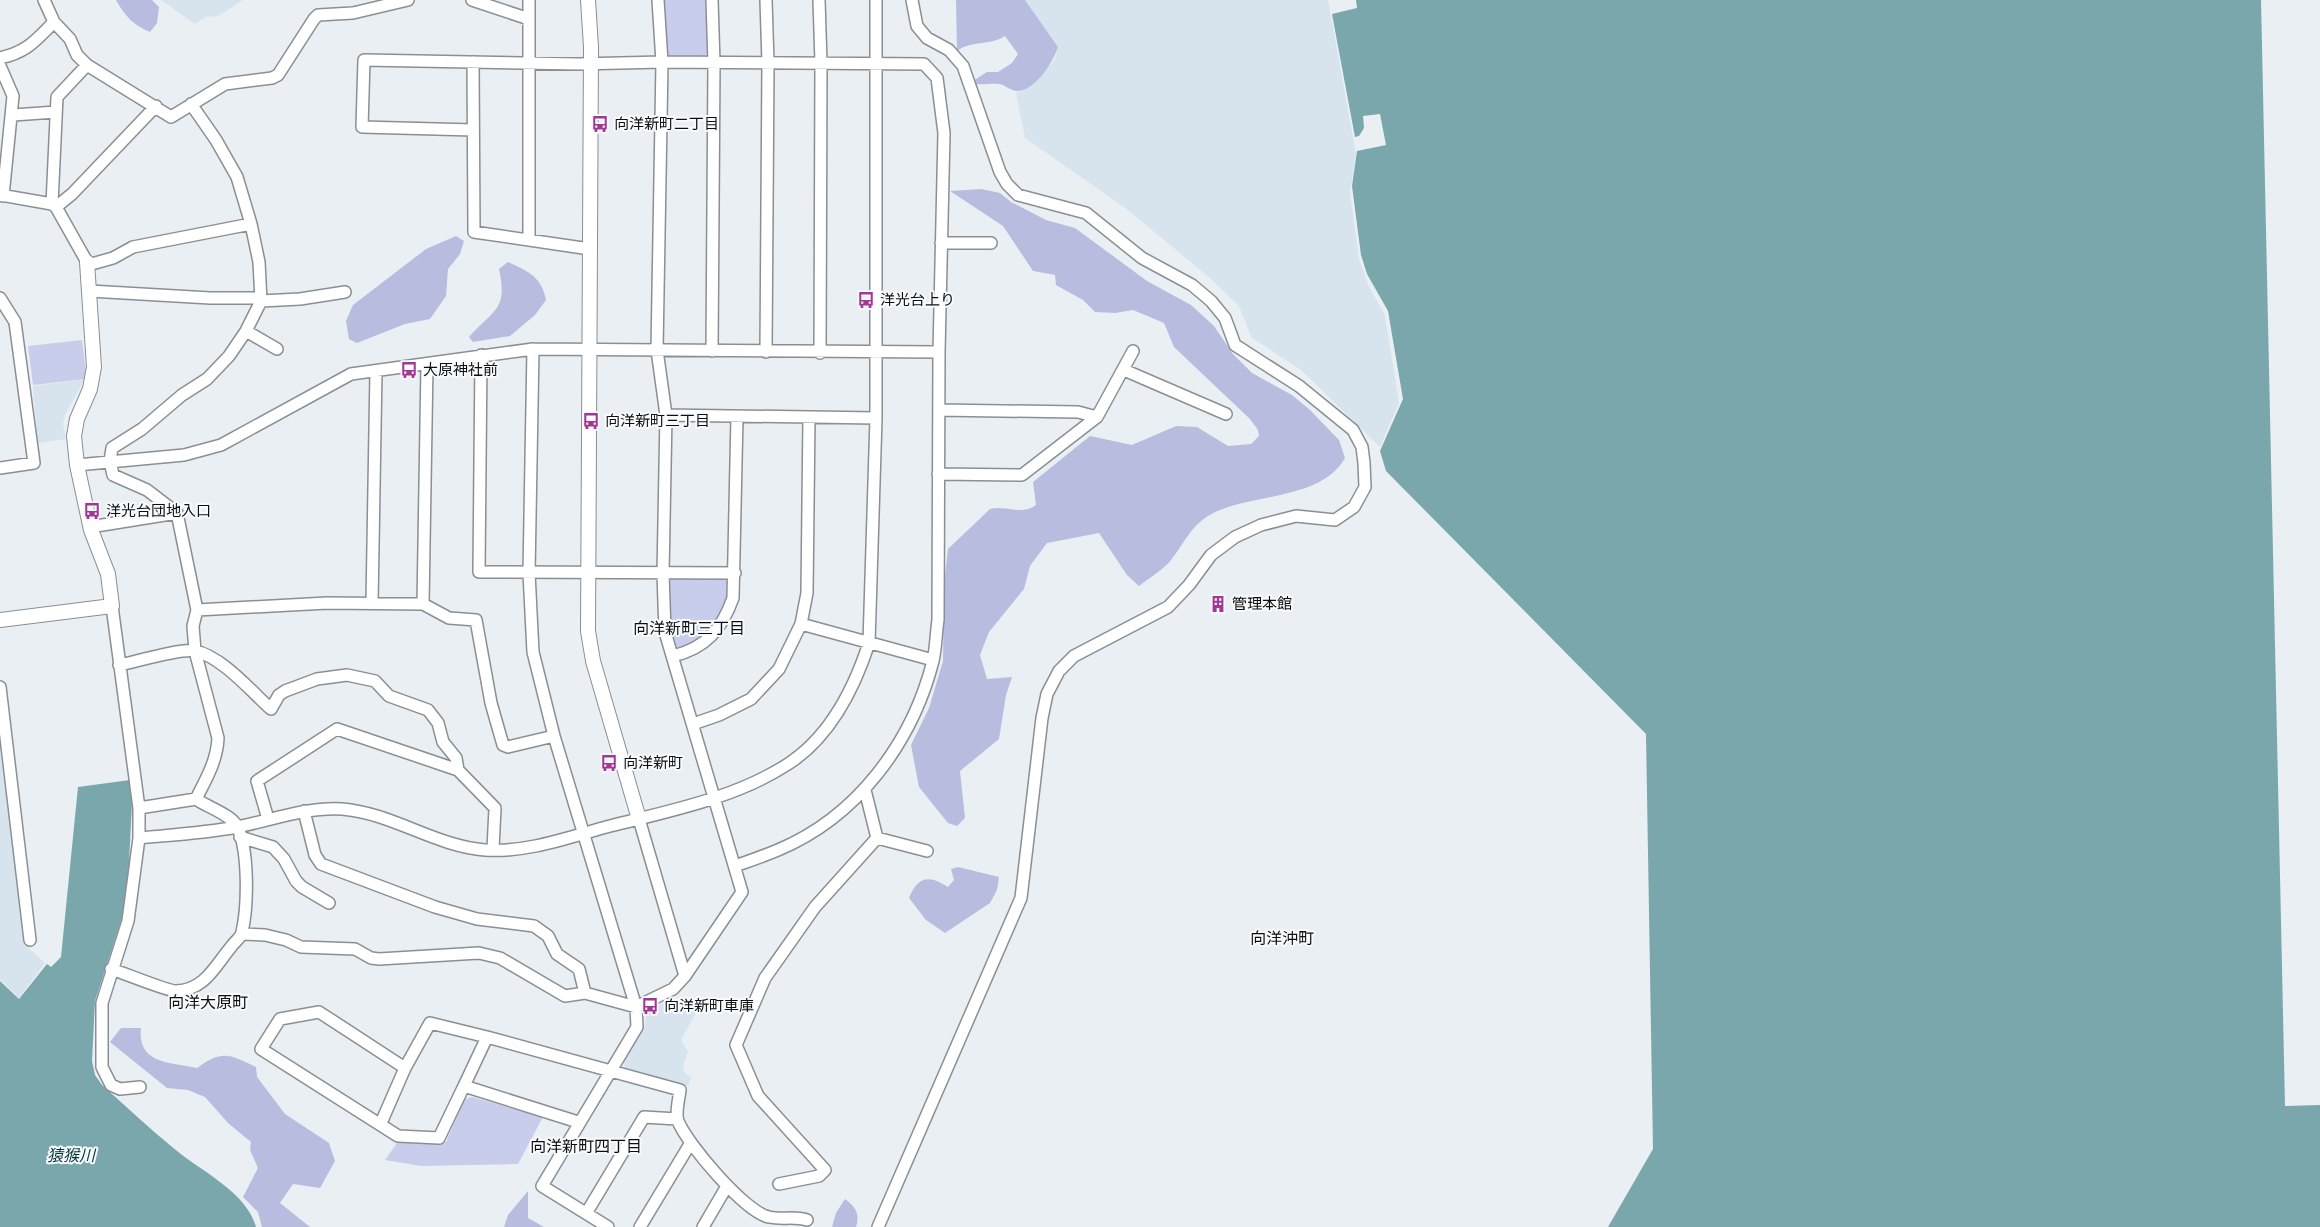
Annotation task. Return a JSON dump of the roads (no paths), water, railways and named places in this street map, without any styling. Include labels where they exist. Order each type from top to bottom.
[{"type":"street","points":[[44,0],[54,22],[70,39],[77,55],[87,65],[171,117],[226,84],[272,78],[278,74],[314,19],[318,16],[353,13],[408,0]]},
{"type":"street","points":[[472,0],[529,18]]},
{"type":"street","points":[[529,0],[529,240]]},
{"type":"street","points":[[588,0],[591,64],[588,630],[594,661],[638,819],[685,976]]},
{"type":"street","points":[[242,934],[266,935],[286,940],[301,947],[355,949],[371,958],[379,959],[479,953],[500,958],[566,996],[585,993],[636,1007],[673,989],[685,976],[742,892],[665,632],[663,574],[666,415],[657,350],[662,62],[658,0]]},
{"type":"street","points":[[712,0],[714,63],[712,352]]},
{"type":"street","points":[[766,0],[768,63],[766,352]]},
{"type":"street","points":[[819,0],[821,63],[820,353]]},
{"type":"street","points":[[139,838],[239,832],[268,819],[304,811],[341,809],[367,813],[452,844],[493,849],[533,847],[714,798],[753,783],[789,764],[818,738],[843,706],[860,670],[869,643],[876,418],[876,0]]},
{"type":"street","points":[[878,1227],[1021,898],[1042,718],[1047,694],[1059,671],[1074,656],[1089,646],[1168,607],[1189,585],[1211,555],[1235,537],[1261,525],[1296,516],[1335,520],[1354,507],[1365,487],[1362,447],[1353,430],[1299,386],[1235,345],[1225,318],[1212,301],[1192,285],[1142,258],[1086,213],[1056,203],[1018,195],[1007,184],[996,163],[963,66],[949,50],[927,38],[917,26],[912,0]]},
{"type":"street","points":[[0,58],[18,54],[28,48],[54,22]]},
{"type":"street","points":[[472,130],[362,128],[364,60],[591,64],[662,62],[924,64],[937,78],[944,133],[939,352],[938,620],[933,660],[919,704],[897,747],[865,790],[818,828],[779,850],[735,866]]},
{"type":"street","points":[[473,62],[474,232],[590,249]]},
{"type":"street","points":[[87,65],[57,97],[54,206],[88,264],[94,367],[90,389],[74,436],[77,465],[90,527],[108,574],[119,665],[135,764],[139,808],[139,838],[128,921],[111,969],[102,1003],[102,1067],[111,1085],[120,1089],[140,1087]]},
{"type":"street","points":[[0,66],[13,96],[13,114],[2,196],[54,206],[72,194],[156,106]]},
{"type":"street","points":[[191,104],[229,161],[237,177],[251,224],[259,262],[261,300],[246,331],[229,356],[207,379],[182,395],[142,428],[112,448],[110,462],[113,475],[146,490],[177,513],[197,610],[193,626],[195,651],[218,738],[217,752],[196,799]]},
{"type":"street","points":[[13,114],[56,112]]},
{"type":"street","points":[[88,264],[113,258],[133,247],[251,224]]},
{"type":"street","points":[[941,243],[991,243]]},
{"type":"street","points":[[90,291],[261,300],[300,300],[345,292]]},
{"type":"street","points":[[0,298],[15,322],[34,463],[0,468]]},
{"type":"street","points":[[246,331],[277,349]]},
{"type":"street","points":[[77,465],[184,456],[221,445],[351,374],[427,365],[481,355],[533,349],[820,353],[939,352]]},
{"type":"street","points":[[533,349],[529,573],[533,652],[554,736],[636,1007],[637,1027],[578,1122],[542,1186],[587,1212],[608,1227]]},
{"type":"street","points":[[938,474],[1022,475],[1097,417],[1133,351]]},
{"type":"street","points":[[481,355],[479,572],[587,574],[735,573]]},
{"type":"street","points":[[423,604],[427,365]]},
{"type":"street","points":[[1124,370],[1226,414]]},
{"type":"street","points":[[372,603],[376,371]]},
{"type":"street","points":[[939,410],[1078,412],[1097,417]]},
{"type":"street","points":[[666,415],[876,418]]},
{"type":"street","points":[[673,656],[700,647],[717,630],[728,612],[733,598],[737,417]]},
{"type":"street","points":[[693,724],[751,699],[779,669],[801,624],[807,593],[809,418]]},
{"type":"street","points":[[90,527],[177,513]]},
{"type":"street","points":[[197,610],[372,603],[423,604],[449,618],[476,620],[491,703],[503,745],[508,747],[554,736]]},
{"type":"street","points":[[0,620],[112,606]]},
{"type":"street","points":[[801,624],[933,660]]},
{"type":"street","points":[[119,665],[195,651],[211,657],[225,667],[271,709],[279,695],[285,690],[317,679],[347,675],[375,681],[389,696],[428,710],[438,723],[443,742],[456,758],[458,770]]},
{"type":"street","points":[[0,687],[30,940]]},
{"type":"street","points":[[268,819],[257,781],[337,729],[458,770],[495,808],[493,849]]},
{"type":"street","points":[[865,790],[877,838]]},
{"type":"street","points":[[111,969],[169,990],[192,988],[203,982],[213,972],[242,934],[246,879],[245,853],[239,832],[233,820],[196,799],[139,808]]},
{"type":"street","points":[[304,811],[314,855],[321,864],[435,907],[476,919],[534,926],[548,936],[557,954],[579,969],[585,993]]},
{"type":"street","points":[[239,832],[273,847],[284,859],[296,881],[302,887],[329,903]]},
{"type":"street","points":[[877,838],[926,851]]},
{"type":"street","points":[[779,1184],[819,1176],[825,1170],[758,1096],[736,1045],[765,978],[815,906],[877,838]]},
{"type":"street","points":[[405,1068],[319,1012],[280,1019],[261,1049],[381,1123],[398,1136],[439,1138],[487,1037]]},
{"type":"street","points":[[381,1123],[405,1068],[430,1023],[680,1090],[677,1119],[690,1144],[727,1186],[766,1222],[795,1216],[807,1220]]},
{"type":"street","points":[[464,1086],[578,1122]]},
{"type":"street","points":[[587,1212],[644,1117],[677,1119]]},
{"type":"street","points":[[640,1227],[690,1144]]},
{"type":"street","points":[[703,1227],[727,1186]]},
{"type":"water","points":[[1356,0],[2261,0],[2285,1106],[2320,1105],[2320,1227],[1608,1227],[1653,1149],[1646,734],[1386,471],[1380,451],[1403,399],[1388,311],[1367,274],[1361,255],[1352,186],[1357,151],[1386,145],[1380,114],[1363,116],[1364,128],[1359,136],[1355,137],[1332,14],[1357,8]]},
{"type":"water","name":"猿猴川","points":[[130,780],[132,803],[127,902],[95,1001],[92,1061],[95,1075],[102,1085],[158,1135],[234,1194],[244,1204],[256,1227],[0,1227],[0,981],[19,999],[47,964],[51,967],[61,957],[78,787]]},
{"type":"place","name":"向洋新町二丁目","points":[[600,124]]},
{"type":"place","name":"洋光台上り","points":[[866,300]]},
{"type":"place","name":"大原神社前","points":[[409,370]]},
{"type":"place","name":"向洋新町三丁目","points":[[591,421]]},
{"type":"place","name":"洋光台団地入口","points":[[92,511]]},
{"type":"place","name":"管理本館","points":[[1218,604]]},
{"type":"place","name":"向洋新町","points":[[609,763]]},
{"type":"place","name":"向洋新町車庫","points":[[650,1006]]},
{"type":"district","name":"向洋新町三丁目","points":[[689,628]]},
{"type":"district","name":"向洋沖町","points":[[1282,938]]},
{"type":"district","name":"向洋大原町","points":[[208,1002]]},
{"type":"district","name":"向洋新町四丁目","points":[[586,1146]]}]
